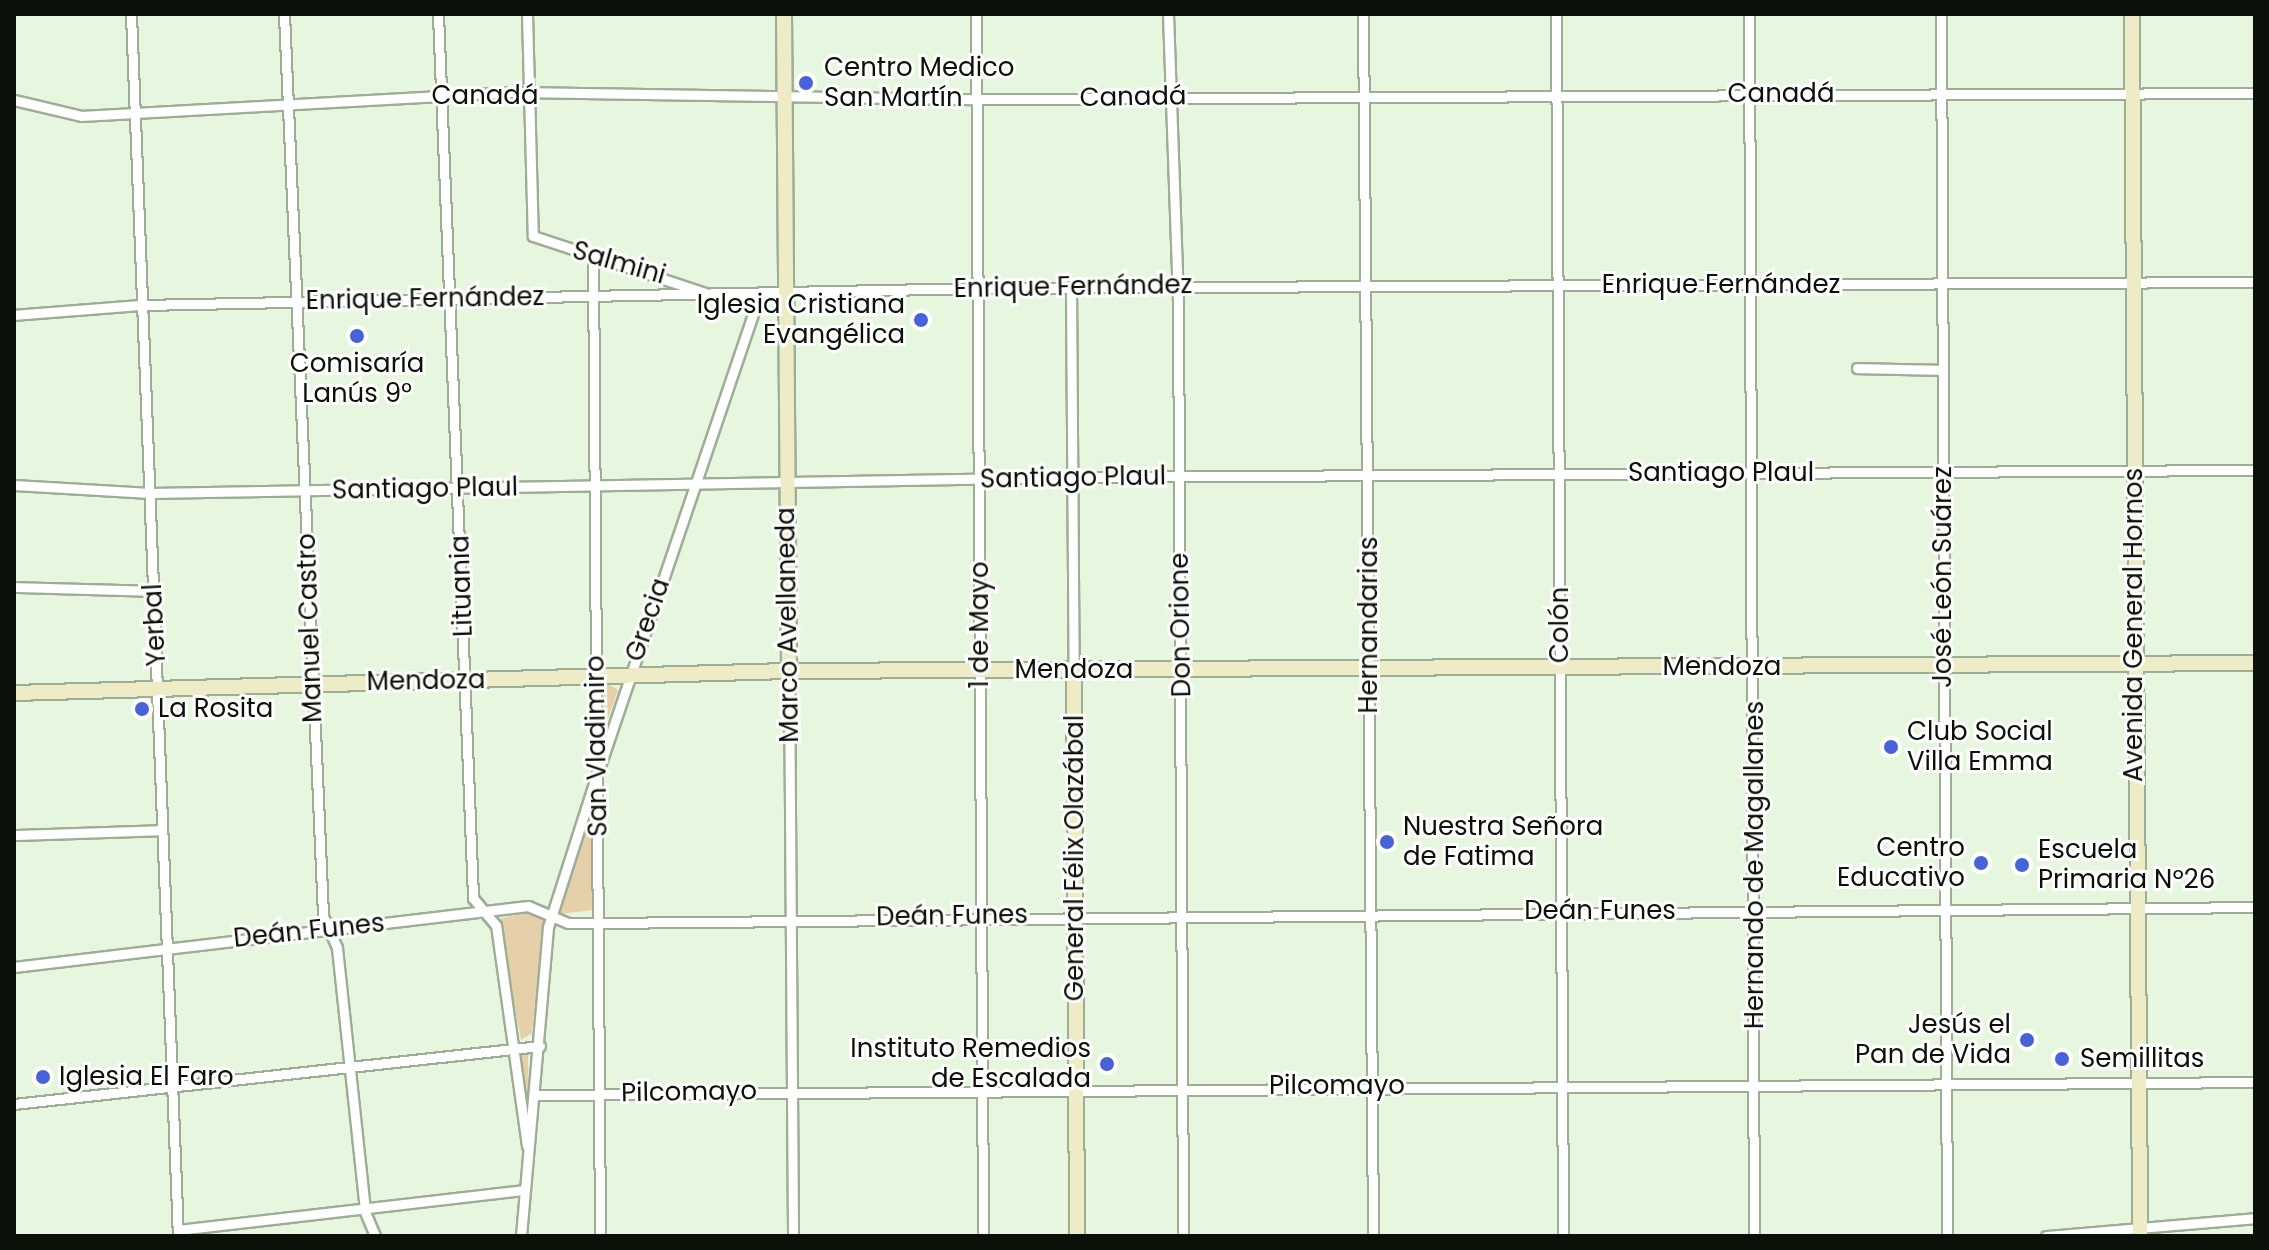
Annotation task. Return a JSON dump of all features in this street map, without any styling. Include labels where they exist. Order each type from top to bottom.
[{"type":"street","name":"Yerbal","points":[[131,14],[162,830],[176,1088],[178,1233]]},
{"type":"street","name":"Manuel Castro","points":[[284,14],[311,683],[329,929],[350,1066],[364,1205],[375,1236]]},
{"type":"street","name":"Lituania","points":[[438,14],[473,898],[496,925],[527,1146]]},
{"type":"street","points":[[527,14],[527,93]]},
{"type":"street","name":"Marco Avellaneda","points":[[784,14],[793,1236]]},
{"type":"street","name":"1 de Mayo","points":[[976,14],[980,288],[983,1236]]},
{"type":"street","name":"Don Orione","points":[[1168,14],[1182,670],[1183,1236]]},
{"type":"street","name":"Hernandarias","points":[[1363,14],[1370,476],[1368,668],[1373,1236]]},
{"type":"street","name":"Colón","points":[[1556,14],[1563,1236]]},
{"type":"street","name":"Hernando de Magallanes","points":[[1749,14],[1756,910],[1754,1236]]},
{"type":"street","name":"José León Suárez","points":[[1941,14],[1947,1236]]},
{"type":"street","name":"Avenida General Hornos","points":[[2132,14],[2140,1232]]},
{"type":"street","name":"Canadá","points":[[14,100],[81,116],[136,108],[287,100],[527,93],[977,99],[2255,93]]},
{"type":"street","name":"Salmini","points":[[527,93],[531,232],[593,257],[708,294]]},
{"type":"street","name":"San Vladimiro","points":[[593,257],[600,1236]]},
{"type":"street","name":"Enrique Fernández","points":[[14,315],[142,305],[980,288],[2255,282]]},
{"type":"street","name":"General Félix Olazábal","points":[[1071,287],[1077,1236]]},
{"type":"street","name":"Grecia","points":[[521,1236],[550,915],[760,294]]},
{"type":"street","points":[[1857,368],[1942,370]]},
{"type":"street","name":"Santiago Plaul","points":[[14,485],[150,493],[1073,477],[2255,470]]},
{"type":"street","points":[[14,587],[153,591]]},
{"type":"street","name":"Mendoza","points":[[14,693],[157,686],[789,671],[2255,663]]},
{"type":"street","points":[[14,835],[162,830]]},
{"type":"street","name":"Deán Funes","points":[[14,967],[168,946],[535,907],[550,915],[597,923],[1076,914],[2255,907]]},
{"type":"street","points":[[14,1104],[540,1046]]},
{"type":"street","name":"Pilcomayo","points":[[536,1095],[1077,1087],[2255,1082]]},
{"type":"street","points":[[178,1233],[364,1205],[525,1190]]},
{"type":"street","points":[[2046,1236],[2140,1232],[2255,1218]]},
{"type":"shaded area","points":[[607,683],[618,690],[605,727],[602,686]]},
{"type":"shaded area","points":[[591,824],[593,910],[560,914],[585,827]]},
{"type":"shaded area","points":[[534,911],[544,918],[532,1033],[521,1040],[498,919]]},
{"type":"shaded area","points":[[528,1053],[529,1108],[524,1108],[517,1057]]},
{"type":"place","name":"Centro Medico San Martín","points":[[806,83]]},
{"type":"place","name":"Iglesia Cristiana Evangélica","points":[[921,320]]},
{"type":"place","name":"Comisaría Lanús 9°","points":[[357,336]]},
{"type":"place","name":"La Rosita","points":[[142,709]]},
{"type":"place","name":"Club Social Villa Emma","points":[[1891,747]]},
{"type":"place","name":"Nuestra Señora de Fatima","points":[[1387,842]]},
{"type":"place","name":"Centro Educativo","points":[[1981,863]]},
{"type":"place","name":"Escuela Primaria Nº26","points":[[2022,865]]},
{"type":"place","name":"Jesús el Pan de Vida","points":[[2027,1040]]},
{"type":"place","name":"Semillitas","points":[[2062,1059]]},
{"type":"place","name":"Instituto Remedios de Escalada","points":[[1107,1064]]},
{"type":"place","name":"Iglesia El Faro","points":[[43,1077]]}]
